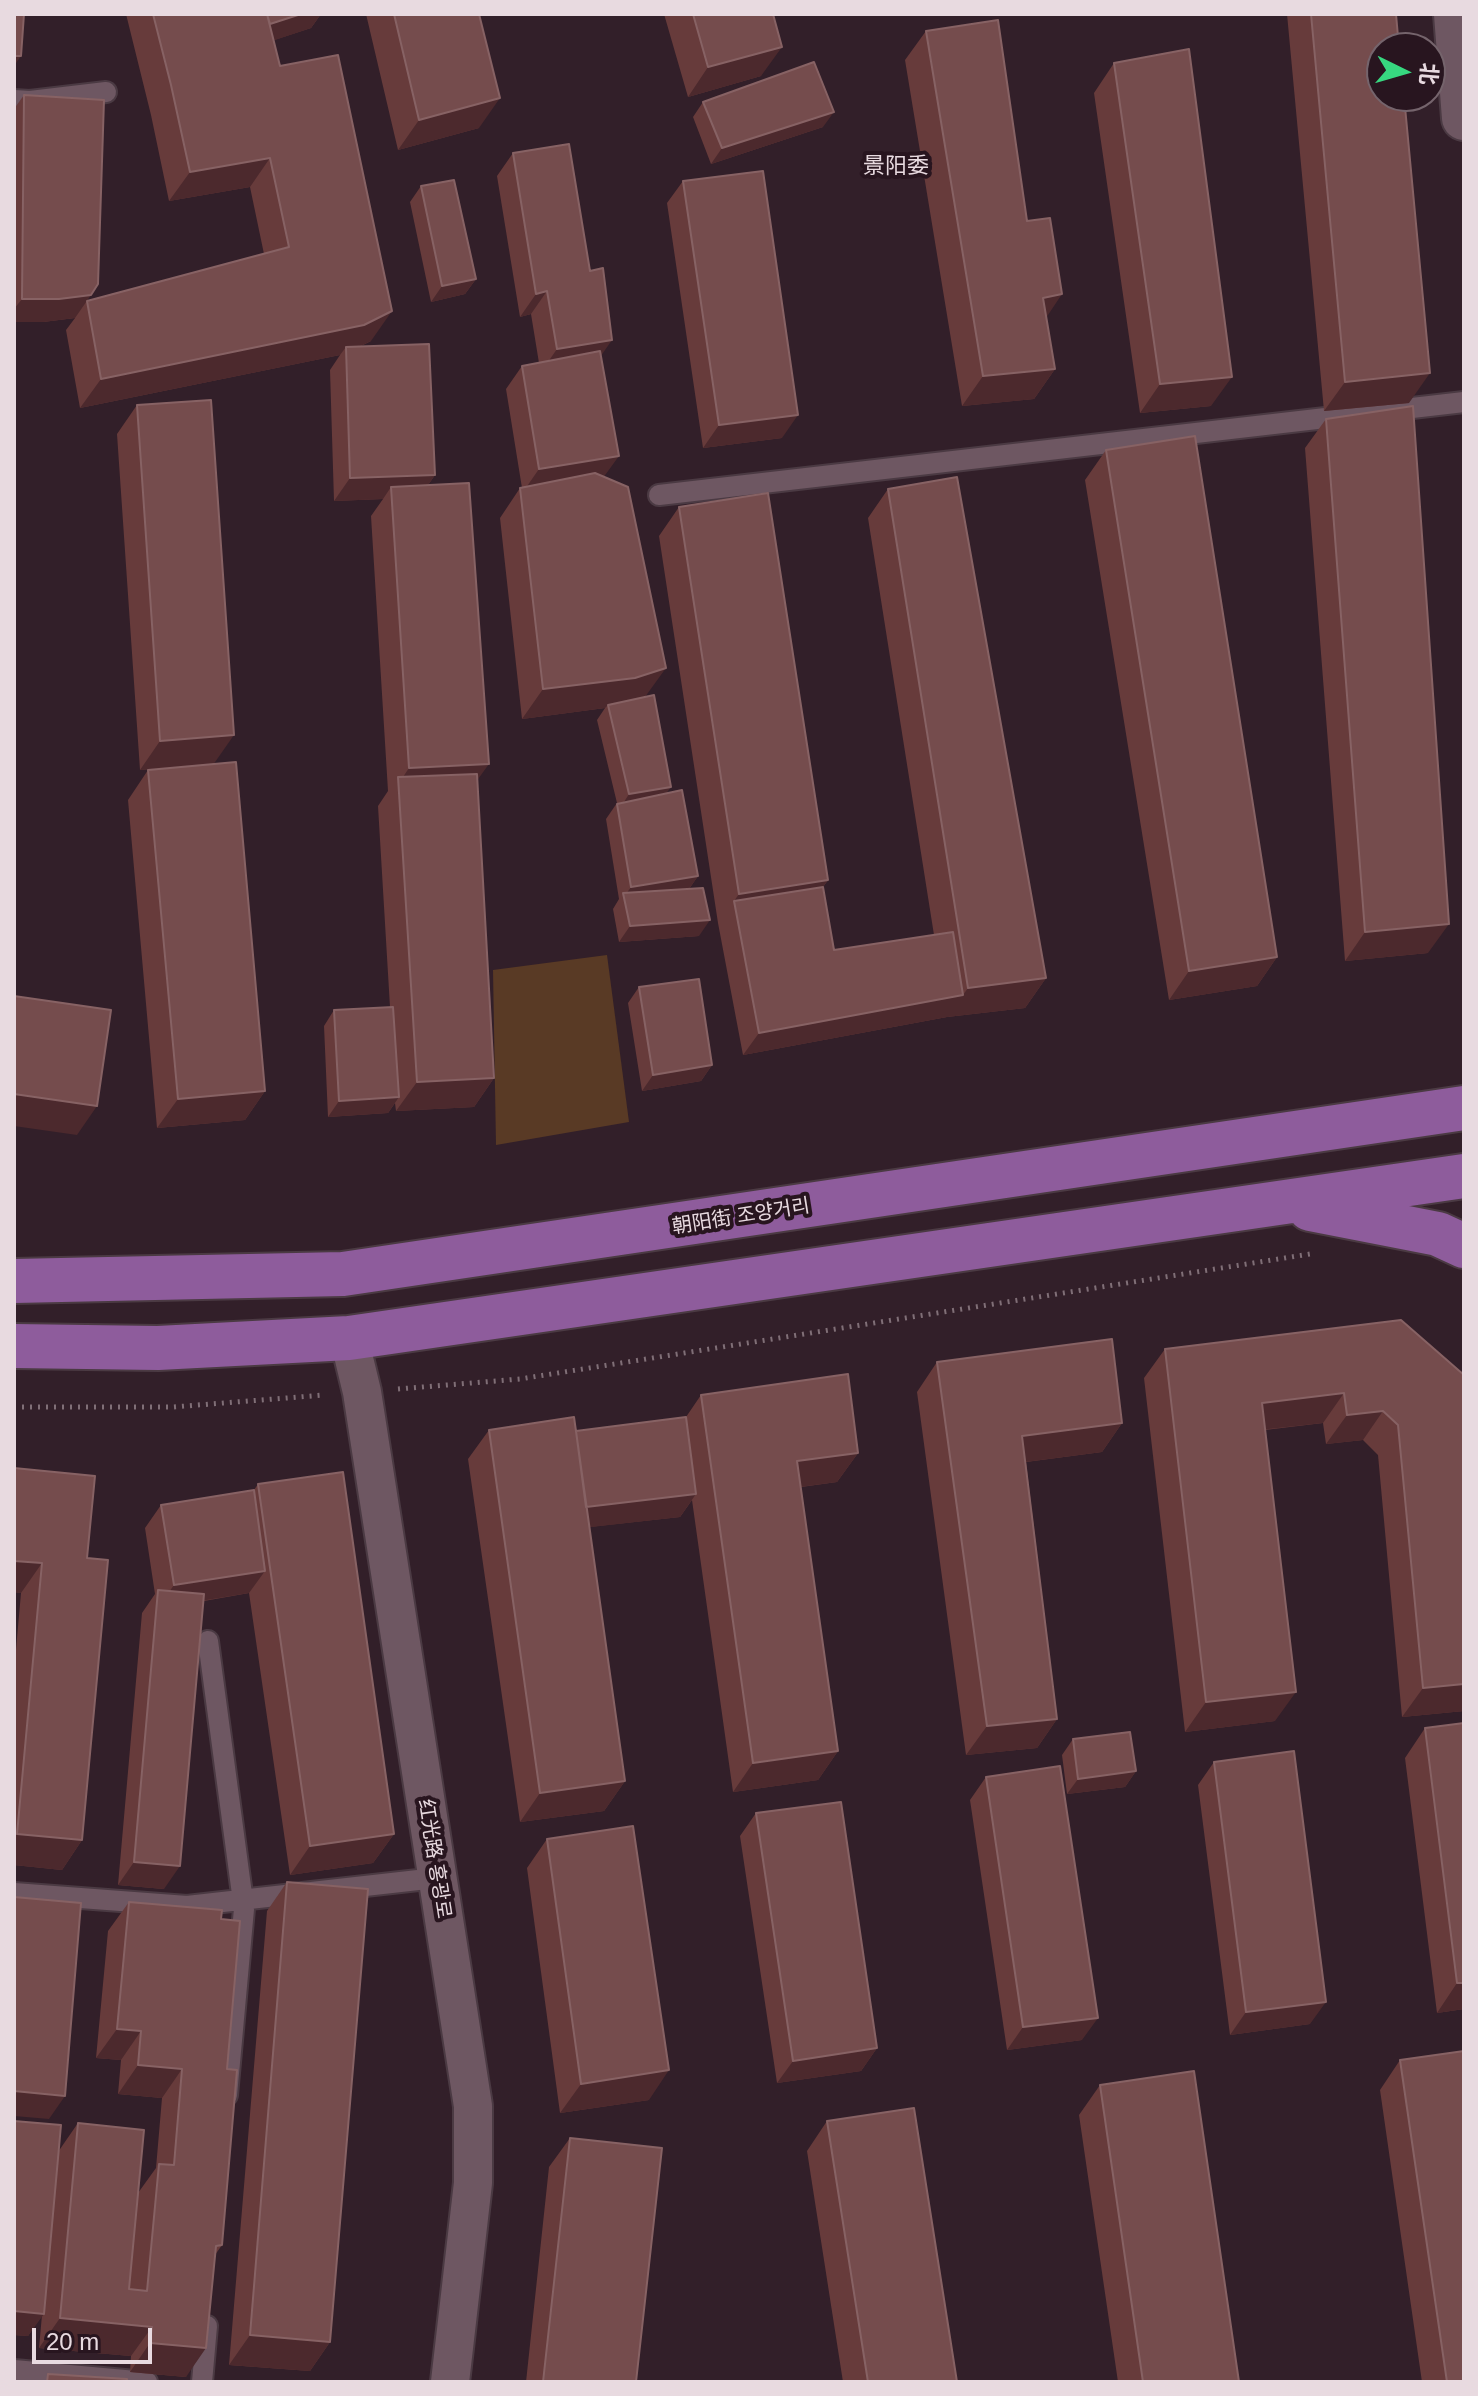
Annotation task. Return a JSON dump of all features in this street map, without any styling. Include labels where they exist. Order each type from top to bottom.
[{"type":"main road","name":"朝阳街 조양거리","points":[[14,1281],[343,1274],[469,1258],[1464,1108]]},
{"type":"main road","points":[[14,1346],[158,1348],[349,1338],[1464,1176]]},
{"type":"main road","points":[[1277,1202],[1438,1234],[1464,1246]]},
{"type":"street","points":[[1456,14],[1464,118]]},
{"type":"street","name":"红光路 홍광로","points":[[349,1338],[362,1392],[473,2106],[473,2183],[450,2382]]},
{"type":"lane","points":[[14,100],[106,92]]},
{"type":"lane","points":[[659,495],[1464,402]]},
{"type":"lane","points":[[208,1641],[243,1898],[226,2114]]},
{"type":"lane","points":[[14,1893],[187,1906],[436,1878]]},
{"type":"lane","points":[[202,2382],[209,2303]]},
{"type":"lane","points":[[14,2370],[137,2382]]},
{"type":"path","points":[[14,1407],[173,1407],[520,1379],[1313,1254]]},
{"type":"shaded area","points":[[607,955],[629,1122],[496,1145],[493,970]]},
{"type":"building","points":[[14,14],[24,14],[21,56],[14,56]]},
{"type":"building","points":[[153,14],[267,14],[280,66],[338,55],[392,311],[364,325],[101,379],[87,301],[289,247],[270,158],[190,172]]},
{"type":"building","points":[[267,14],[301,14],[270,24]]},
{"type":"building","points":[[394,14],[479,14],[500,98],[419,120]]},
{"type":"building","points":[[693,14],[773,14],[782,47],[708,67]]},
{"type":"building","points":[[1311,14],[1396,14],[1398,32],[1366,32],[1366,112],[1406,112],[1430,373],[1345,382]]},
{"type":"building","points":[[998,20],[1027,221],[1050,218],[1062,294],[1043,298],[1055,369],[983,376],[926,31]]},
{"type":"building","points":[[1189,49],[1232,377],[1160,384],[1114,63]]},
{"type":"building","points":[[814,62],[834,112],[722,148],[703,102]]},
{"type":"building","points":[[24,95],[104,100],[98,284],[91,295],[22,299]]},
{"type":"building","points":[[569,144],[590,271],[603,268],[612,340],[557,349],[547,291],[536,294],[513,153]]},
{"type":"building","points":[[763,171],[798,415],[719,425],[683,181]]},
{"type":"building","points":[[454,180],[476,279],[442,286],[421,186]]},
{"type":"building","points":[[429,344],[435,475],[350,478],[346,347]]},
{"type":"building","points":[[600,351],[619,456],[539,469],[522,366]]},
{"type":"building","points":[[211,400],[234,735],[160,741],[137,405]]},
{"type":"building","points":[[1413,406],[1449,924],[1365,932],[1326,419]]},
{"type":"building","points":[[1195,436],[1277,957],[1189,971],[1106,450]]},
{"type":"building","points":[[595,473],[628,487],[666,668],[635,678],[543,689],[520,488]]},
{"type":"building","points":[[957,477],[1046,978],[968,988],[888,489]]},
{"type":"building","points":[[469,483],[489,764],[409,768],[391,487]]},
{"type":"building","points":[[768,493],[828,880],[739,894],[679,507]]},
{"type":"building","points":[[654,695],[671,787],[629,794],[608,705]]},
{"type":"building","points":[[236,762],[265,1091],[178,1099],[148,770]]},
{"type":"building","points":[[477,774],[494,1078],[417,1082],[398,777]]},
{"type":"building","points":[[682,790],[698,876],[631,887],[617,804]]},
{"type":"building","points":[[823,887],[834,950],[953,932],[963,995],[759,1033],[734,901]]},
{"type":"building","points":[[703,888],[710,920],[630,926],[623,893]]},
{"type":"building","points":[[699,979],[712,1065],[653,1075],[639,987]]},
{"type":"building","points":[[14,996],[111,1010],[97,1106],[14,1094]]},
{"type":"building","points":[[393,1007],[399,1097],[339,1101],[334,1010]]},
{"type":"building","points":[[1401,1320],[1464,1375],[1464,1684],[1423,1688],[1398,1425],[1383,1411],[1347,1415],[1344,1393],[1262,1403],[1296,1692],[1206,1702],[1165,1349]]},
{"type":"building","points":[[1112,1339],[1122,1423],[1022,1436],[1057,1719],[987,1726],[937,1362]]},
{"type":"building","points":[[848,1374],[858,1453],[797,1461],[838,1751],[753,1763],[701,1395]]},
{"type":"building","points":[[574,1417],[625,1781],[540,1793],[489,1430]]},
{"type":"building","points":[[686,1417],[696,1494],[586,1507],[576,1431]]},
{"type":"building","points":[[14,1468],[95,1476],[87,1558],[108,1560],[82,1840],[17,1834],[42,1563],[14,1561]]},
{"type":"building","points":[[343,1472],[394,1834],[310,1846],[258,1484]]},
{"type":"building","points":[[254,1490],[265,1571],[174,1585],[161,1505]]},
{"type":"building","points":[[158,1590],[204,1594],[180,1866],[134,1862]]},
{"type":"building","points":[[1464,1723],[1464,1983],[1457,1983],[1425,1728]]},
{"type":"building","points":[[1130,1732],[1136,1771],[1078,1779],[1073,1739]]},
{"type":"building","points":[[1294,1751],[1326,2002],[1246,2012],[1214,1762]]},
{"type":"building","points":[[1060,1766],[1098,2018],[1023,2027],[986,1777]]},
{"type":"building","points":[[841,1802],[877,2048],[793,2061],[756,1813]]},
{"type":"building","points":[[633,1826],[669,2070],[581,2084],[547,1839]]},
{"type":"building","points":[[287,1882],[368,1889],[330,2342],[250,2335]]},
{"type":"building","points":[[14,1897],[81,1903],[65,2096],[14,2091]]},
{"type":"building","points":[[129,1902],[222,1910],[221,1919],[240,1921],[227,2069],[237,2070],[222,2245],[216,2246],[206,2348],[150,2343],[152,2327],[60,2318],[78,2123],[144,2130],[129,2289],[147,2291],[159,2164],[174,2165],[182,2069],[138,2065],[141,2031],[117,2029]]},
{"type":"building","points":[[1464,2051],[1464,2382],[1447,2382],[1400,2060]]},
{"type":"building","points":[[1194,2071],[1239,2382],[1143,2382],[1100,2085]]},
{"type":"building","points":[[914,2108],[957,2382],[868,2382],[827,2121]]},
{"type":"building","points":[[14,2121],[61,2125],[44,2314],[14,2311]]},
{"type":"building","points":[[570,2138],[662,2148],[636,2382],[543,2382]]},
{"type":"building","points":[[48,2374],[127,2379],[127,2382],[47,2382]]},
{"type":"district","name":"景阳委","points":[[896,167]]}]
